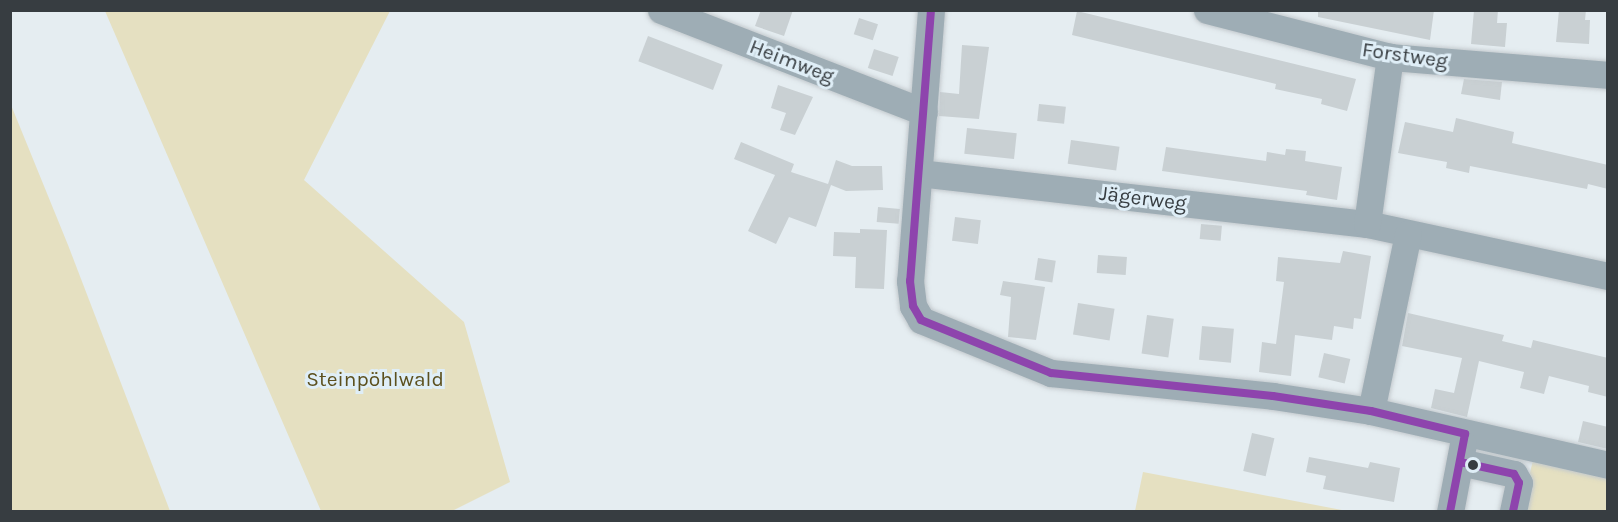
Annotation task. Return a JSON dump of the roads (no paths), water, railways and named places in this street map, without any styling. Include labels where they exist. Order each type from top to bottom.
[{"type":"street","name":"Heimweg","points":[[661,10],[924,112]]},
{"type":"street","points":[[931,10],[912,272],[912,297],[921,320],[1052,373],[1273,396],[1371,411],[1608,465]]},
{"type":"street","name":"Forstweg","points":[[1208,10],[1239,14],[1390,57],[1608,75]]},
{"type":"street","points":[[1367,224],[1390,57]]},
{"type":"street","name":"Jägerweg","points":[[920,172],[1367,224],[1608,276]]},
{"type":"street","points":[[1371,411],[1408,234]]},
{"type":"street","points":[[1450,512],[1465,434]]},
{"type":"street","points":[[1460,462],[1514,474],[1519,483],[1513,512]]},
{"type":"park label","name":"Steinpöhlwald","points":[[375,379]]}]
